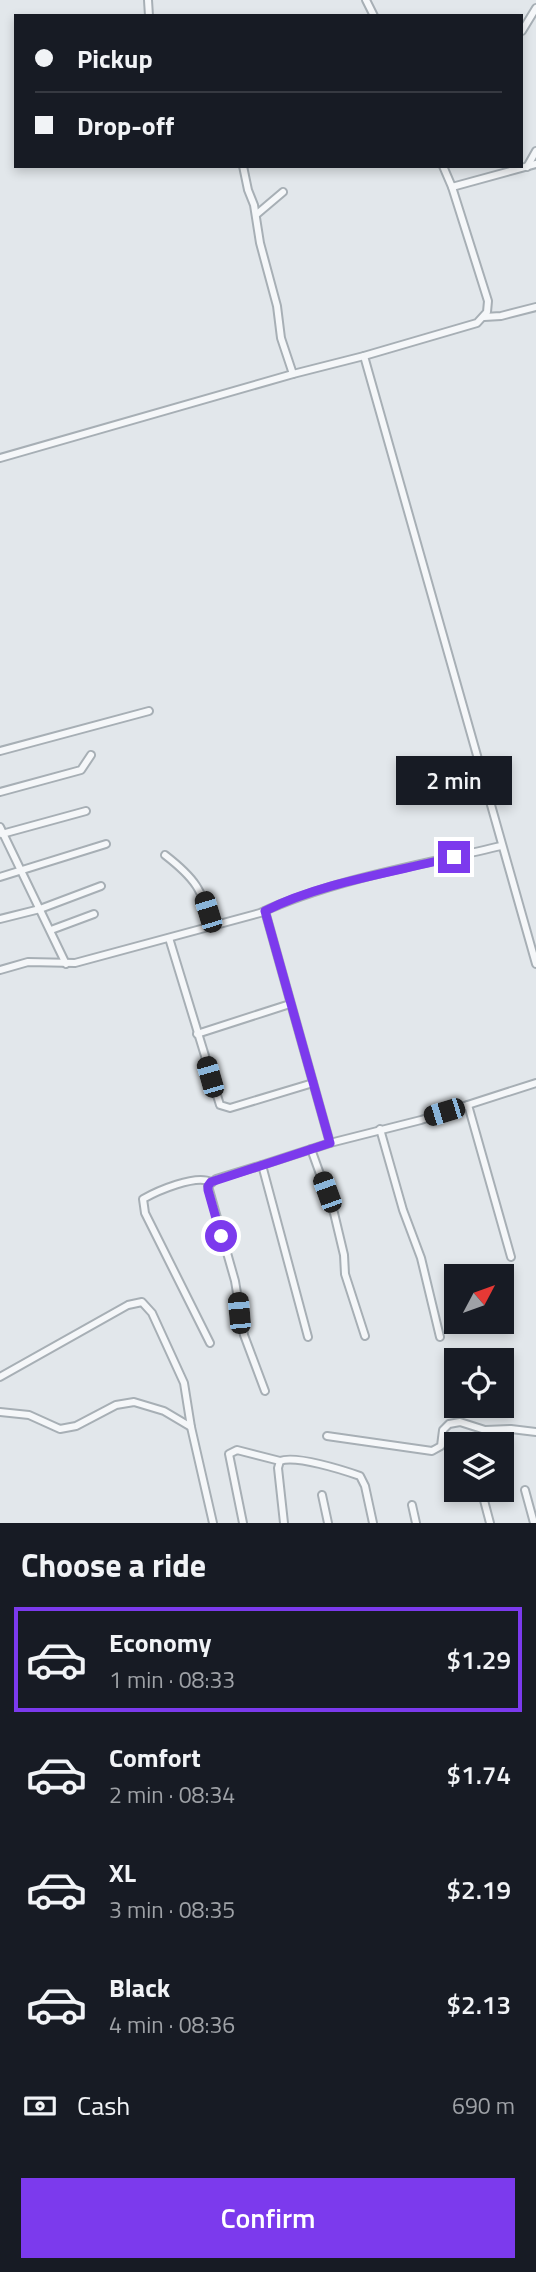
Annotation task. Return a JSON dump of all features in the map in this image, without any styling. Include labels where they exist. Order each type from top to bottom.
[{"type":"street","points":[[523,29],[536,8]]},
{"type":"street","points":[[527,167],[536,151]]},
{"type":"street","points":[[452,187],[536,164]]},
{"type":"street","points":[[243,168],[257,214],[265,265],[277,306],[281,338],[293,374]]},
{"type":"street","points":[[0,458],[477,323],[484,317],[488,301],[444,168]]},
{"type":"street","points":[[257,214],[283,192]]},
{"type":"street","points":[[484,317],[501,316],[536,307]]},
{"type":"street","points":[[363,356],[536,964]]},
{"type":"street","points":[[0,751],[149,711]]},
{"type":"street","points":[[0,792],[81,770],[91,755]]},
{"type":"street","points":[[66,964],[23,871],[1,832],[86,811]]},
{"type":"street","points":[[0,877],[106,844]]},
{"type":"street","points":[[0,970],[28,962],[66,964],[265,911],[281,902],[344,883],[501,846]]},
{"type":"street","points":[[165,855],[198,885],[212,926]]},
{"type":"street","points":[[0,919],[40,909],[101,886]]},
{"type":"street","points":[[265,911],[330,1143]]},
{"type":"street","points":[[51,930],[94,914]]},
{"type":"street","points":[[169,938],[216,1099],[225,1108],[313,1083]]},
{"type":"street","points":[[197,1034],[290,1004]]},
{"type":"street","points":[[265,1391],[244,1335],[235,1281],[208,1190],[211,1182],[330,1143],[421,1120],[536,1083]]},
{"type":"street","points":[[468,1105],[511,1257]]},
{"type":"street","points":[[380,1129],[403,1210],[421,1258],[440,1337]]},
{"type":"street","points":[[312,1149],[334,1213],[344,1255],[345,1274],[365,1336]]},
{"type":"street","points":[[262,1165],[308,1337]]},
{"type":"street","points":[[210,1343],[142,1203],[143,1199],[173,1186],[205,1179],[211,1182]]},
{"type":"street","points":[[0,1377],[128,1306],[142,1302],[152,1313],[184,1383],[213,1523]]},
{"type":"street","points":[[0,1412],[29,1415],[60,1429],[76,1426],[116,1405],[134,1402],[164,1411],[191,1427]]},
{"type":"street","points":[[327,1436],[432,1451],[441,1446],[443,1430],[449,1424],[460,1422],[485,1430],[536,1432]]},
{"type":"street","points":[[243,1523],[229,1454],[237,1450],[280,1461],[289,1459],[338,1468],[360,1476],[373,1523]]},
{"type":"street","points":[[280,1461],[278,1468],[284,1523]]},
{"type":"street","points":[[525,1490],[534,1523]]},
{"type":"street","points":[[322,1495],[328,1523]]},
{"type":"street","points":[[484,1502],[490,1523]]},
{"type":"street","points":[[412,1505],[416,1523]]},
{"type":"route","points":[[221,1236],[208,1190],[211,1182],[330,1143],[265,911],[281,902],[344,883],[454,857]]}]
